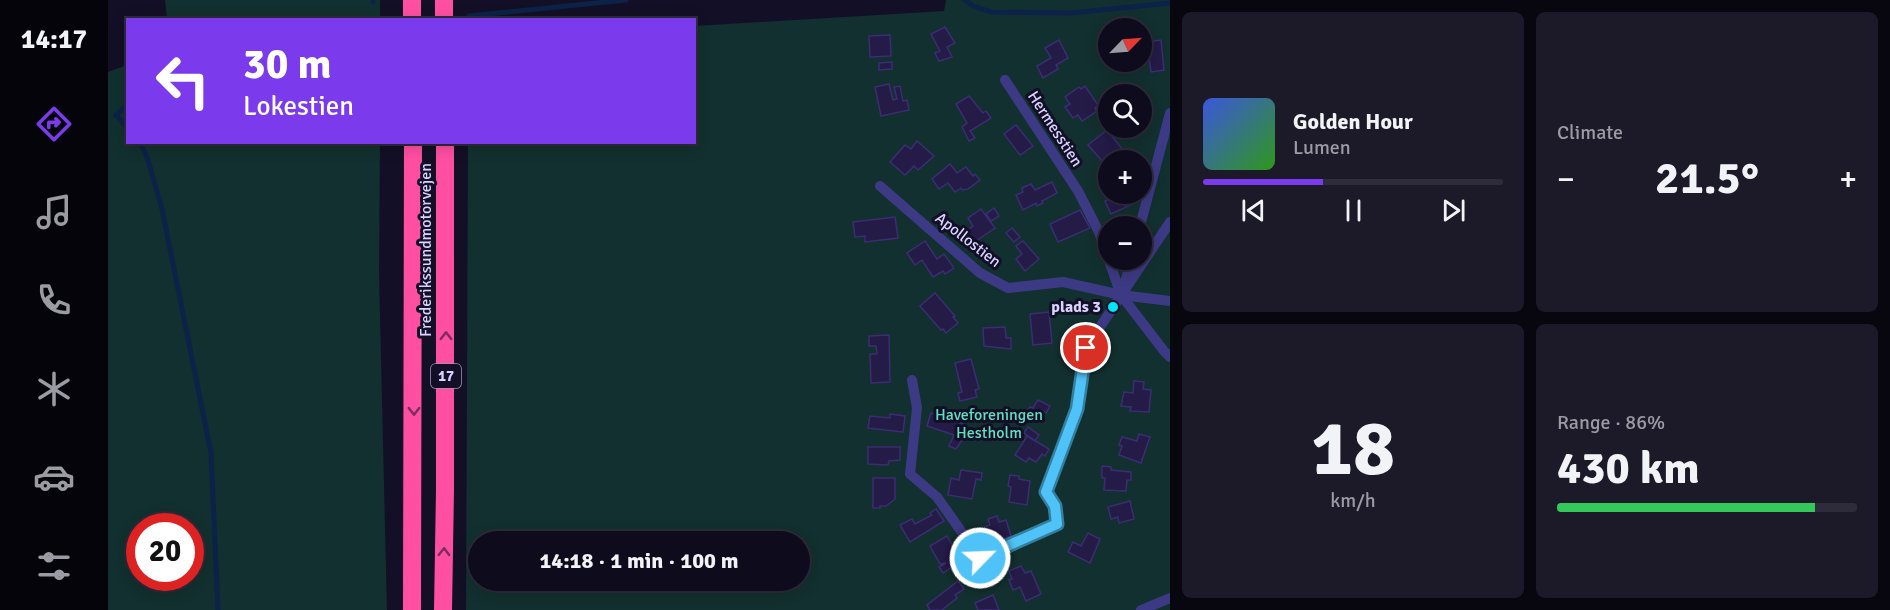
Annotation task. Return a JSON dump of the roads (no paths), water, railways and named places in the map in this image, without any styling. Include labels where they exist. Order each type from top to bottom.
[{"type":"highway","points":[[412,0],[412,18]]},
{"type":"highway","points":[[444,0],[444,18]]},
{"type":"highway","name":"Frederikssundmotorvejen","points":[[412,610],[414,144]]},
{"type":"highway","name":"Frederikssundmotorvejen","points":[[443,610],[446,454],[445,144]]},
{"type":"lane","name":"Hermesstien","points":[[1005,80],[1078,191],[1098,232],[1121,295],[1170,357]]},
{"type":"lane","points":[[1143,216],[1170,113]]},
{"type":"lane","name":"Apollostien","points":[[880,186],[981,273],[1008,288],[1064,282],[1121,295],[1170,301]]},
{"type":"lane","points":[[912,380],[917,408],[909,474],[937,497],[980,558],[1057,524],[1055,506],[1046,492],[1077,409],[1086,348],[1170,222]]},
{"type":"lane","points":[[1121,295],[1128,270]]},
{"type":"lane","points":[[1141,610],[1170,598]]},
{"type":"waterway","points":[[469,16],[626,0]]},
{"type":"waterway","points":[[965,0],[973,6],[991,12],[1071,13],[1170,3]]},
{"type":"waterway","points":[[116,115],[126,106]]},
{"type":"waterway","points":[[116,115],[126,126]]},
{"type":"waterway","points":[[141,144],[162,209],[211,453],[218,610]]},
{"type":"place","name":"plads 3","points":[[1113,307]]},
{"type":"park label","name":"Haveforeningen Hestholm","points":[[989,424]]}]
